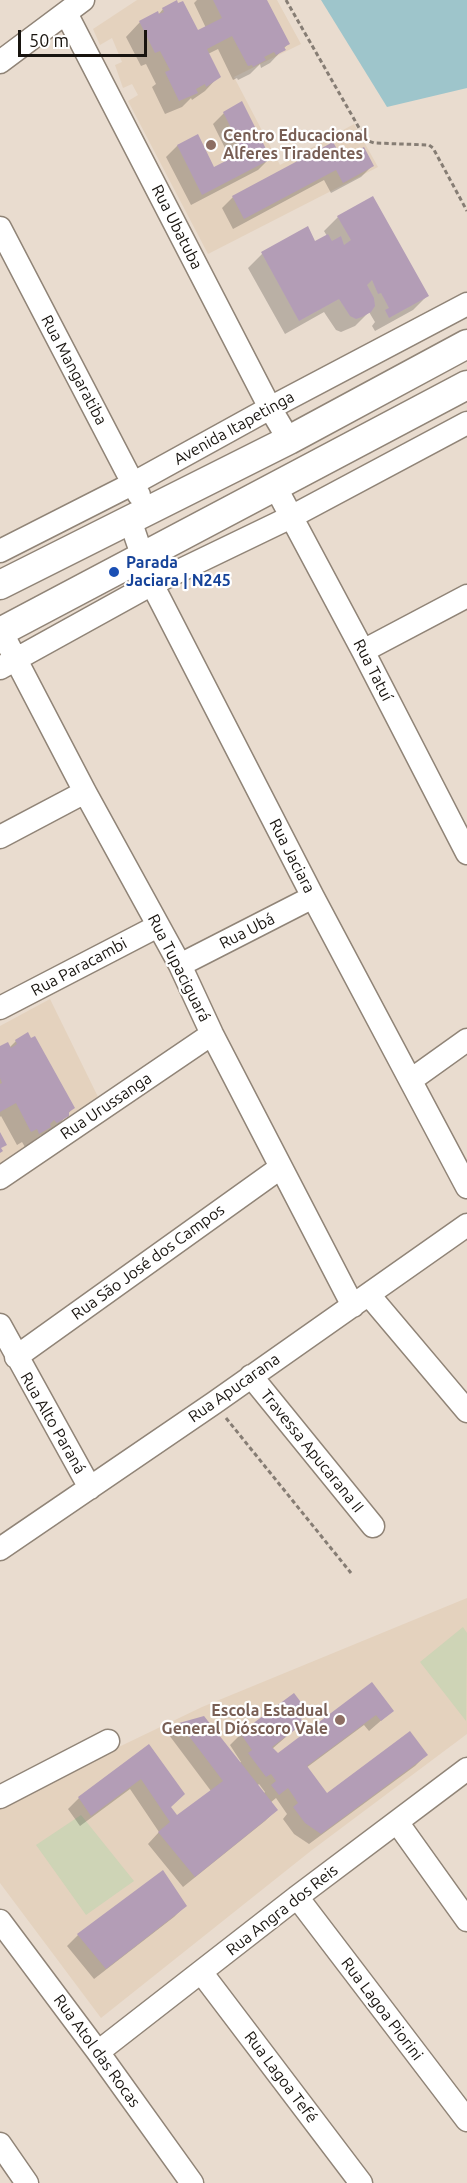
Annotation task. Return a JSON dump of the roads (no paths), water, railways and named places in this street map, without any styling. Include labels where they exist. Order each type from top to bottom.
[{"type":"main road","name":"Avenida Itapetinga","points":[[3,574],[138,516],[289,440],[467,344]]},
{"type":"main road","points":[[0,632],[467,385]]},
{"type":"street","points":[[0,62],[74,7]]},
{"type":"street","name":"Rua Ubatuba","points":[[74,7],[270,408],[289,440]]},
{"type":"street","name":"Rua Mangaratiba","points":[[0,228],[134,483],[138,516]]},
{"type":"street","name":"Avenida Itapetinga","points":[[0,551],[134,483],[467,304]]},
{"type":"street","points":[[8,664],[152,584],[291,517],[467,423]]},
{"type":"street","name":"Rua Tatuí","points":[[276,488],[467,853]]},
{"type":"street","name":"Rua Jaciara","points":[[138,516],[142,558],[152,584],[313,897],[467,1187]]},
{"type":"street","points":[[363,651],[467,596]]},
{"type":"street","name":"Rua Tupaciguará","points":[[0,632],[8,664],[85,792],[180,965],[280,1168],[361,1300],[467,1411]]},
{"type":"street","points":[[0,837],[85,792]]},
{"type":"street","name":"Rua Ubá","points":[[180,965],[313,897]]},
{"type":"street","name":"Rua Paracambi","points":[[0,1008],[158,926]]},
{"type":"street","name":"Rua Urussanga","points":[[0,1178],[212,1034]]},
{"type":"street","points":[[411,1080],[467,1040]]},
{"type":"street","name":"Rua São José dos Campos","points":[[16,1357],[280,1168]]},
{"type":"street","name":"Rua Apucarana","points":[[0,1549],[466,1227]]},
{"type":"street","name":"Rua Alto Paraná","points":[[0,1325],[90,1488]]},
{"type":"street","name":"Travessa Apucarana II","points":[[251,1377],[373,1526]]},
{"type":"street","points":[[0,1797],[108,1741]]},
{"type":"street","name":"Rua Angra dos Reis","points":[[98,2052],[297,1897],[467,1769]]},
{"type":"street","points":[[397,1822],[467,1920]]},
{"type":"street","name":"Rua Lagoa Piorini","points":[[297,1897],[467,2120]]},
{"type":"street","name":"Rua Atol das Rocas","points":[[0,1921],[192,2183]]},
{"type":"street","name":"Rua Lagoa Tefé","points":[[201,1972],[361,2183]]},
{"type":"street","points":[[0,2144],[27,2183]]},
{"type":"water","points":[[321,0],[467,0],[467,88],[387,107]]},
{"type":"place","name":"Centro Educacional Alferes Tiradentes","points":[[211,145]]},
{"type":"place","name":"Parada Jaciara | N245","points":[[114,572]]},
{"type":"place","name":"Escola Estadual General Dióscoro Vale","points":[[340,1720]]}]
